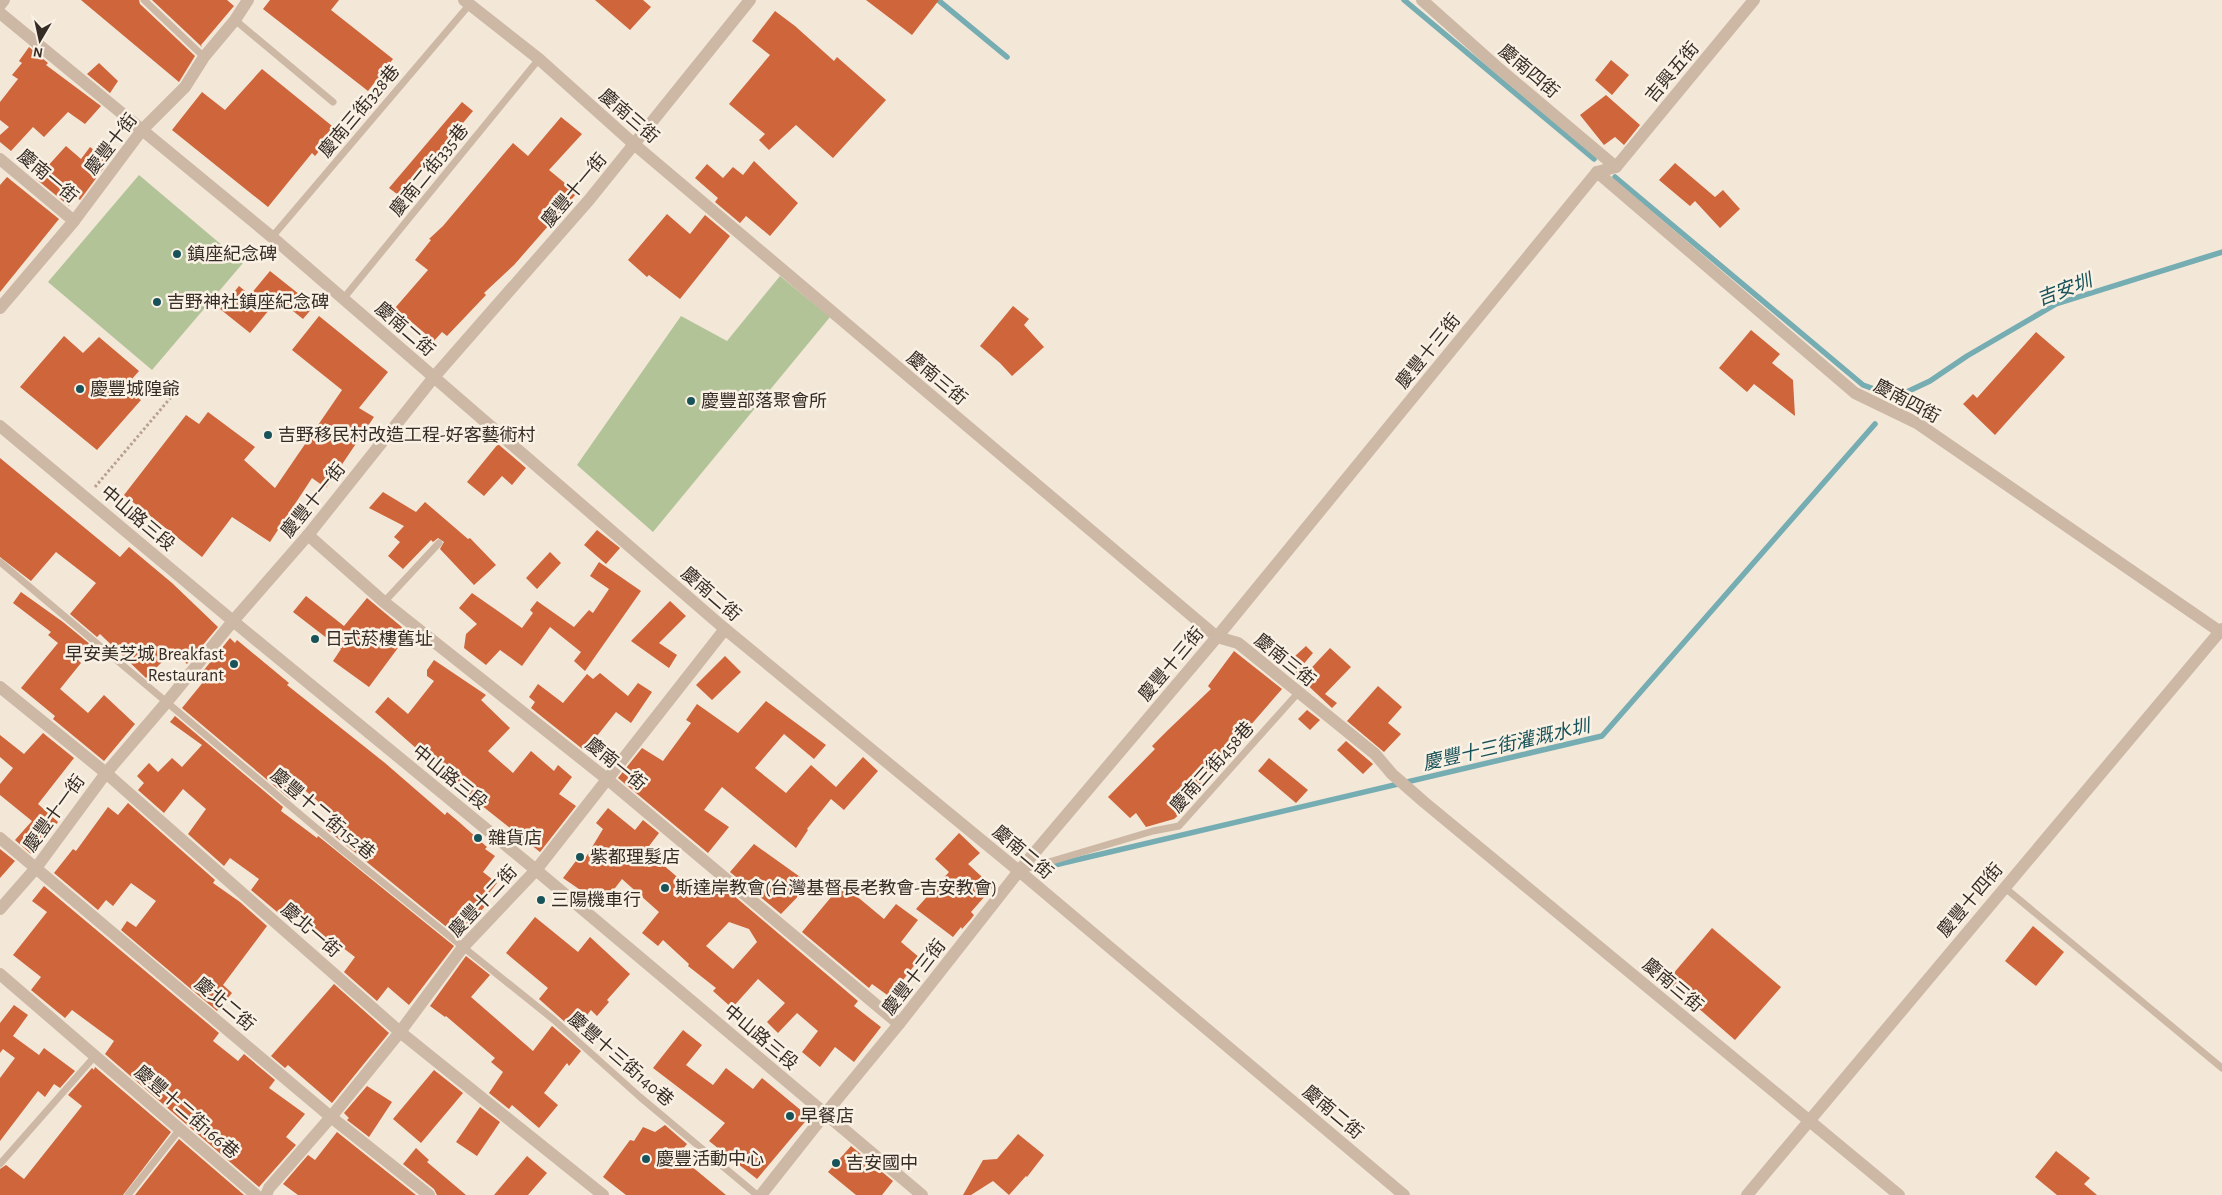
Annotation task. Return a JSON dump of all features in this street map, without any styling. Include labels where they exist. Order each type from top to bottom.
[{"type":"street","points":[[0,5],[4,0]]},
{"type":"street","name":"慶豐十街","points":[[0,308],[74,221],[142,130],[185,87],[204,57],[235,20],[248,0]]},
{"type":"street","name":"慶豐十一街","points":[[0,909],[36,868],[106,773],[233,621],[308,535],[434,377],[635,145],[750,0]]},
{"type":"street","name":"慶南四街","points":[[1422,0],[1496,66],[1616,167]]},
{"type":"street","name":"吉興五街","points":[[1616,167],[1754,0]]},
{"type":"street","name":"慶南三街","points":[[467,2],[538,59],[635,145],[1217,637],[1238,643],[1375,754],[1392,774],[1424,802],[1900,1195]]},
{"type":"street","name":"慶南二街","points":[[0,13],[272,238],[726,629],[1019,871],[1404,1195]]},
{"type":"street","name":"慶南一街","points":[[0,159],[74,221]]},
{"type":"street","points":[[1597,172],[1616,167]]},
{"type":"street","name":"慶南四街","points":[[1597,172],[1855,394],[1917,423],[2221,631]]},
{"type":"street","name":"慶豐十三街","points":[[761,1195],[1019,871],[1217,637],[1597,172]]},
{"type":"street","name":"中山路三段","points":[[0,426],[233,621],[536,870],[922,1195]]},
{"type":"street","name":"慶南一街","points":[[308,535],[384,602],[608,779],[899,1024]]},
{"type":"street","name":"慶豐十二街","points":[[271,1193],[400,1032],[463,946],[536,870],[726,629]]},
{"type":"street","name":"慶豐十四街","points":[[1747,1195],[2221,631]]},
{"type":"street","name":"慶北一街","points":[[0,687],[106,773],[400,1032],[603,1195]]},
{"type":"street","name":"慶北二街","points":[[0,838],[331,1117],[429,1195]]},
{"type":"street","name":"慶豐十二街166巷","points":[[0,974],[256,1195]]},
{"type":"lane","points":[[144,0],[204,57]]},
{"type":"lane","name":"慶南三街328巷","points":[[272,238],[467,2]]},
{"type":"lane","points":[[235,20],[333,102]]},
{"type":"lane","name":"慶南二街335巷","points":[[343,299],[538,59]]},
{"type":"lane","points":[[384,602],[439,543]]},
{"type":"lane","name":"慶豐十二街152巷","points":[[0,562],[340,848],[463,946]]},
{"type":"lane","name":"慶南三街458巷","points":[[1019,871],[1153,831],[1179,826],[1298,692]]},
{"type":"lane","points":[[2004,887],[2222,1068]]},
{"type":"lane","name":"慶豐十三街140巷","points":[[463,946],[554,1020],[640,1098],[757,1195]]},
{"type":"lane","points":[[0,1164],[95,1056]]},
{"type":"lane","points":[[128,1195],[180,1129]]},
{"type":"path","points":[[86,497],[178,389]]},
{"type":"green space","points":[[139,175],[243,263],[152,370],[48,282]]},
{"type":"green space","points":[[780,276],[830,317],[653,532],[577,465],[681,316],[727,341]]},
{"type":"building","points":[[81,0],[139,0],[140,4],[195,56],[179,82]]},
{"type":"building","points":[[152,0],[227,0],[234,6],[201,45],[202,47]]},
{"type":"building","points":[[270,0],[339,0],[331,10],[393,59],[368,91],[263,9]]},
{"type":"building","points":[[595,0],[643,0],[651,7],[630,30]]},
{"type":"building","points":[[866,0],[939,0],[912,35]]},
{"type":"building","points":[[775,11],[834,61],[837,57],[886,100],[833,158],[796,125],[769,150],[759,140],[765,134],[729,104],[770,55],[752,41]]},
{"type":"building","points":[[29,47],[48,63],[46,65],[101,106],[85,124],[68,112],[44,137],[33,127],[11,151],[0,142],[0,135],[9,127],[0,120],[0,102],[18,79],[12,75],[22,63],[19,61]]},
{"type":"building","points":[[1611,60],[1629,75],[1612,95],[1595,80]]},
{"type":"building","points":[[99,63],[118,81],[110,93],[87,74]]},
{"type":"building","points":[[262,69],[337,130],[315,156],[312,153],[268,207],[172,130],[202,92],[225,110]]},
{"type":"building","points":[[1606,95],[1640,125],[1624,145],[1615,137],[1604,145],[1580,115]]},
{"type":"building","points":[[462,102],[473,111],[401,197],[389,188]]},
{"type":"building","points":[[561,117],[582,134],[549,170],[577,193],[514,265],[484,293],[486,295],[447,336],[442,332],[434,341],[395,308],[428,270],[415,260],[431,240],[429,239],[443,226],[513,143],[528,156]]},
{"type":"building","points":[[66,146],[81,159],[90,147],[109,161],[80,200],[76,197],[69,206],[36,179]]},
{"type":"building","points":[[754,161],[798,203],[770,236],[746,216],[740,223],[715,202],[718,198],[695,178],[707,164],[723,178],[733,167],[743,175]]},
{"type":"building","points":[[1675,163],[1715,197],[1723,190],[1740,209],[1720,228],[1695,201],[1690,206],[1659,180]]},
{"type":"building","points":[[7,177],[59,219],[0,292],[0,185]]},
{"type":"building","points":[[667,214],[690,234],[705,215],[730,236],[680,299],[649,275],[647,277],[628,260]]},
{"type":"building","points":[[270,271],[314,306],[303,319],[278,299],[250,333],[220,309],[239,286],[250,295]]},
{"type":"building","points":[[1013,306],[1029,319],[1024,325],[1044,347],[1012,376],[980,346]]},
{"type":"building","points":[[319,316],[388,372],[359,408],[374,417],[326,488],[312,478],[270,542],[232,517],[202,557],[124,495],[186,415],[199,424],[208,412],[255,447],[244,460],[275,488],[342,390],[292,350]]},
{"type":"building","points":[[1751,330],[1780,354],[1772,363],[1793,380],[1795,416],[1754,384],[1747,392],[1719,368]]},
{"type":"building","points":[[2036,332],[2065,357],[1995,435],[1963,404],[1973,394],[1977,398]]},
{"type":"building","points":[[64,336],[83,353],[99,337],[139,371],[124,388],[141,400],[97,450],[20,387]]},
{"type":"building","points":[[498,444],[526,468],[512,485],[502,476],[484,496],[467,482]]},
{"type":"building","points":[[0,458],[120,557],[129,547],[172,583],[218,627],[187,664],[173,651],[146,678],[100,634],[97,637],[70,614],[96,583],[56,552],[31,581],[0,557]]},
{"type":"building","points":[[383,492],[416,512],[425,502],[468,539],[470,538],[496,565],[474,585],[440,549],[444,542],[438,538],[433,542],[431,540],[403,569],[388,556],[400,542],[394,537],[404,526],[369,508]]},
{"type":"building","points":[[597,530],[620,548],[606,564],[584,545]]},
{"type":"building","points":[[550,552],[561,563],[537,589],[526,578]]},
{"type":"building","points":[[599,562],[641,591],[585,671],[574,661],[581,652],[550,627],[522,666],[500,650],[486,665],[464,648],[466,634],[477,624],[459,608],[472,593],[522,628],[533,613],[530,610],[537,601],[574,627],[589,610],[593,613],[609,589],[590,576]]},
{"type":"building","points":[[21,592],[91,645],[78,660],[81,663],[60,689],[88,713],[104,695],[135,724],[104,761],[53,719],[55,716],[21,688],[58,643],[48,635],[51,632],[13,603]]},
{"type":"building","points":[[306,596],[344,626],[367,598],[409,633],[369,687],[333,661],[341,649],[293,612]]},
{"type":"building","points":[[670,601],[686,616],[659,643],[677,655],[669,668],[631,641]]},
{"type":"building","points":[[230,638],[235,643],[237,640],[289,683],[287,685],[385,763],[445,815],[447,812],[487,847],[485,849],[495,856],[483,872],[497,883],[481,903],[485,906],[460,938],[325,828],[335,816],[300,786],[290,799],[182,708],[204,681],[199,676]]},
{"type":"building","points":[[1306,646],[1313,653],[1301,667],[1303,670],[1294,678],[1282,668]]},
{"type":"building","points":[[1330,648],[1351,667],[1325,694],[1337,703],[1332,708],[1301,679]]},
{"type":"building","points":[[1234,651],[1282,689],[1249,727],[1252,729],[1186,803],[1189,806],[1174,819],[1146,827],[1136,813],[1130,818],[1108,797],[1155,749],[1152,746],[1211,689],[1208,686]]},
{"type":"building","points":[[725,656],[741,672],[712,700],[696,685]]},
{"type":"building","points":[[434,660],[486,695],[481,700],[510,728],[488,751],[513,773],[531,751],[554,771],[558,765],[572,777],[559,794],[576,806],[540,852],[476,801],[375,712],[388,697],[408,714],[434,681],[427,676],[427,670]]},
{"type":"building","points":[[600,673],[628,696],[638,683],[652,692],[631,723],[616,712],[585,751],[531,708],[535,702],[529,697],[538,684],[563,703],[587,674],[593,679]]},
{"type":"building","points":[[1378,686],[1402,707],[1388,723],[1401,734],[1384,752],[1347,721]]},
{"type":"building","points":[[766,701],[826,745],[814,759],[784,734],[755,768],[786,793],[811,765],[836,787],[863,757],[878,771],[844,810],[831,799],[807,829],[796,848],[722,787],[704,810],[729,827],[708,853],[618,778],[642,748],[663,761],[691,723],[686,720],[697,704],[738,733]]},
{"type":"building","points":[[1307,710],[1320,720],[1310,730],[1298,719]]},
{"type":"building","points":[[175,716],[283,807],[281,811],[317,838],[318,836],[454,946],[409,1005],[388,987],[377,1001],[344,972],[355,957],[330,938],[328,941],[296,914],[289,922],[251,890],[259,879],[230,858],[224,866],[188,834],[206,809],[183,789],[164,813],[138,790],[144,783],[137,776],[149,763],[158,772],[172,758],[182,767],[202,745],[170,722]]},
{"type":"building","points":[[43,733],[74,758],[38,804],[58,822],[31,854],[15,840],[32,821],[0,795],[0,784],[13,768],[0,757],[0,735],[24,754]]},
{"type":"building","points":[[1346,741],[1373,764],[1363,774],[1337,750]]},
{"type":"building","points":[[1269,758],[1308,790],[1296,803],[1258,771]]},
{"type":"building","points":[[128,803],[215,880],[213,883],[240,902],[267,926],[223,985],[232,993],[217,1011],[121,930],[127,921],[136,927],[156,901],[131,883],[113,906],[106,900],[98,910],[54,873],[73,849],[76,851],[108,807],[118,815]]},
{"type":"building","points":[[608,808],[635,830],[643,820],[659,833],[646,850],[698,895],[713,878],[858,1001],[854,1006],[881,1027],[854,1062],[835,1047],[820,1067],[802,1052],[818,1031],[797,1013],[778,1033],[767,1022],[785,1003],[758,979],[732,1008],[713,991],[716,988],[688,966],[689,964],[663,940],[658,946],[642,933],[659,912],[622,879],[602,905],[563,878],[582,853],[586,857],[603,829],[596,823]],"holes":[[[729,922],[749,929],[757,942],[733,969],[706,946]]]},
{"type":"building","points":[[959,833],[980,853],[968,864],[993,887],[971,912],[974,915],[971,919],[953,937],[916,909],[949,872],[935,859]]},
{"type":"building","points":[[754,844],[810,884],[781,914],[730,872]]},
{"type":"building","points":[[0,849],[15,861],[0,878]]},
{"type":"building","points":[[842,884],[884,919],[896,904],[918,920],[901,942],[920,958],[890,997],[872,984],[869,988],[802,932]]},
{"type":"building","points":[[44,886],[219,1033],[213,1041],[238,1061],[244,1054],[275,1080],[269,1088],[305,1114],[286,1137],[296,1145],[259,1187],[105,1054],[114,1041],[72,1010],[65,1018],[31,990],[41,977],[13,955],[47,912],[32,901]]},
{"type":"building","points":[[535,917],[578,952],[590,937],[630,974],[607,1000],[609,1002],[597,1016],[591,1010],[575,1031],[539,999],[548,988],[506,953]]},
{"type":"building","points":[[2033,926],[2064,952],[2036,986],[2005,961]]},
{"type":"building","points":[[1712,928],[1781,987],[1735,1040],[1667,981]]},
{"type":"building","points":[[466,956],[490,975],[471,997],[533,1051],[552,1026],[581,1051],[569,1066],[567,1063],[544,1093],[558,1105],[539,1128],[512,1105],[509,1109],[489,1093],[503,1072],[491,1062],[495,1058],[446,1016],[430,1006]]},
{"type":"building","points":[[334,984],[389,1033],[332,1103],[288,1065],[285,1068],[271,1056]]},
{"type":"building","points":[[14,1005],[28,1015],[13,1036],[39,1055],[44,1048],[75,1071],[60,1088],[54,1084],[45,1097],[38,1091],[0,1141],[0,1078],[15,1058],[3,1049],[0,1053],[0,1023]]},
{"type":"building","points":[[683,1030],[702,1045],[686,1065],[713,1085],[726,1068],[753,1089],[762,1078],[809,1117],[757,1179],[709,1141],[725,1123],[653,1068]]},
{"type":"building","points":[[95,1067],[171,1132],[123,1195],[0,1195],[0,1169],[6,1165],[24,1179],[82,1106],[68,1095]]},
{"type":"building","points":[[434,1070],[463,1093],[421,1143],[393,1119]]},
{"type":"building","points":[[367,1086],[392,1102],[369,1137],[347,1120],[349,1118],[344,1113]]},
{"type":"building","points":[[480,1107],[500,1122],[477,1156],[456,1142]]},
{"type":"building","name":"慶豐活動中心","points":[[665,1125],[687,1144],[678,1155],[726,1195],[626,1195],[603,1177],[630,1140],[634,1141],[643,1127],[655,1132]]},
{"type":"building","points":[[337,1132],[416,1195],[298,1195],[283,1184],[308,1155],[315,1160]]},
{"type":"building","points":[[1018,1134],[1044,1155],[1027,1177],[1009,1195],[993,1181],[971,1195],[963,1195],[983,1160],[997,1159]]},
{"type":"building","points":[[179,1139],[244,1195],[135,1195]]},
{"type":"building","points":[[851,1146],[893,1181],[882,1195],[856,1195],[828,1172]]},
{"type":"building","points":[[416,1148],[429,1160],[427,1162],[466,1195],[437,1195],[434,1189],[403,1164]]},
{"type":"building","points":[[2056,1151],[2090,1178],[2084,1184],[2097,1195],[2057,1195],[2035,1177]]},
{"type":"building","points":[[527,1156],[547,1173],[528,1195],[494,1195]]},
{"type":"waterway","points":[[938,0],[1007,57]]},
{"type":"waterway","points":[[1404,0],[1594,159]]},
{"type":"waterway","name":"吉安圳","points":[[1615,177],[1863,385],[1896,397],[1930,381],[1967,356],[2056,304],[2222,252]]},
{"type":"waterway","name":"慶豐十三街灌溉水圳","points":[[1042,868],[1602,736],[1875,424]]},
{"type":"place","name":"鎮座紀念碑","points":[[177,254]]},
{"type":"place","name":"吉野神社鎮座紀念碑","points":[[157,302]]},
{"type":"place","name":"慶豐城隍爺","points":[[80,389]]},
{"type":"place","name":"慶豐部落聚會所","points":[[691,401]]},
{"type":"place","name":"吉野移民村改造工程-好客藝術村","points":[[268,435]]},
{"type":"place","name":"日式菸樓舊址","points":[[315,639]]},
{"type":"place","name":"早安美芝城 Breakfast Restaurant","points":[[234,664]]},
{"type":"place","name":"雜貨店","points":[[478,838]]},
{"type":"place","name":"紫都理髮店","points":[[580,857]]},
{"type":"place","name":"斯達岸教會(台灣基督長老教會-吉安教會)","points":[[665,888]]},
{"type":"place","name":"三陽機車行","points":[[541,900]]},
{"type":"place","name":"早餐店","points":[[790,1116]]},
{"type":"place","name":"慶豐活動中心","points":[[646,1159]]},
{"type":"place","name":"吉安國中","points":[[836,1163]]}]
